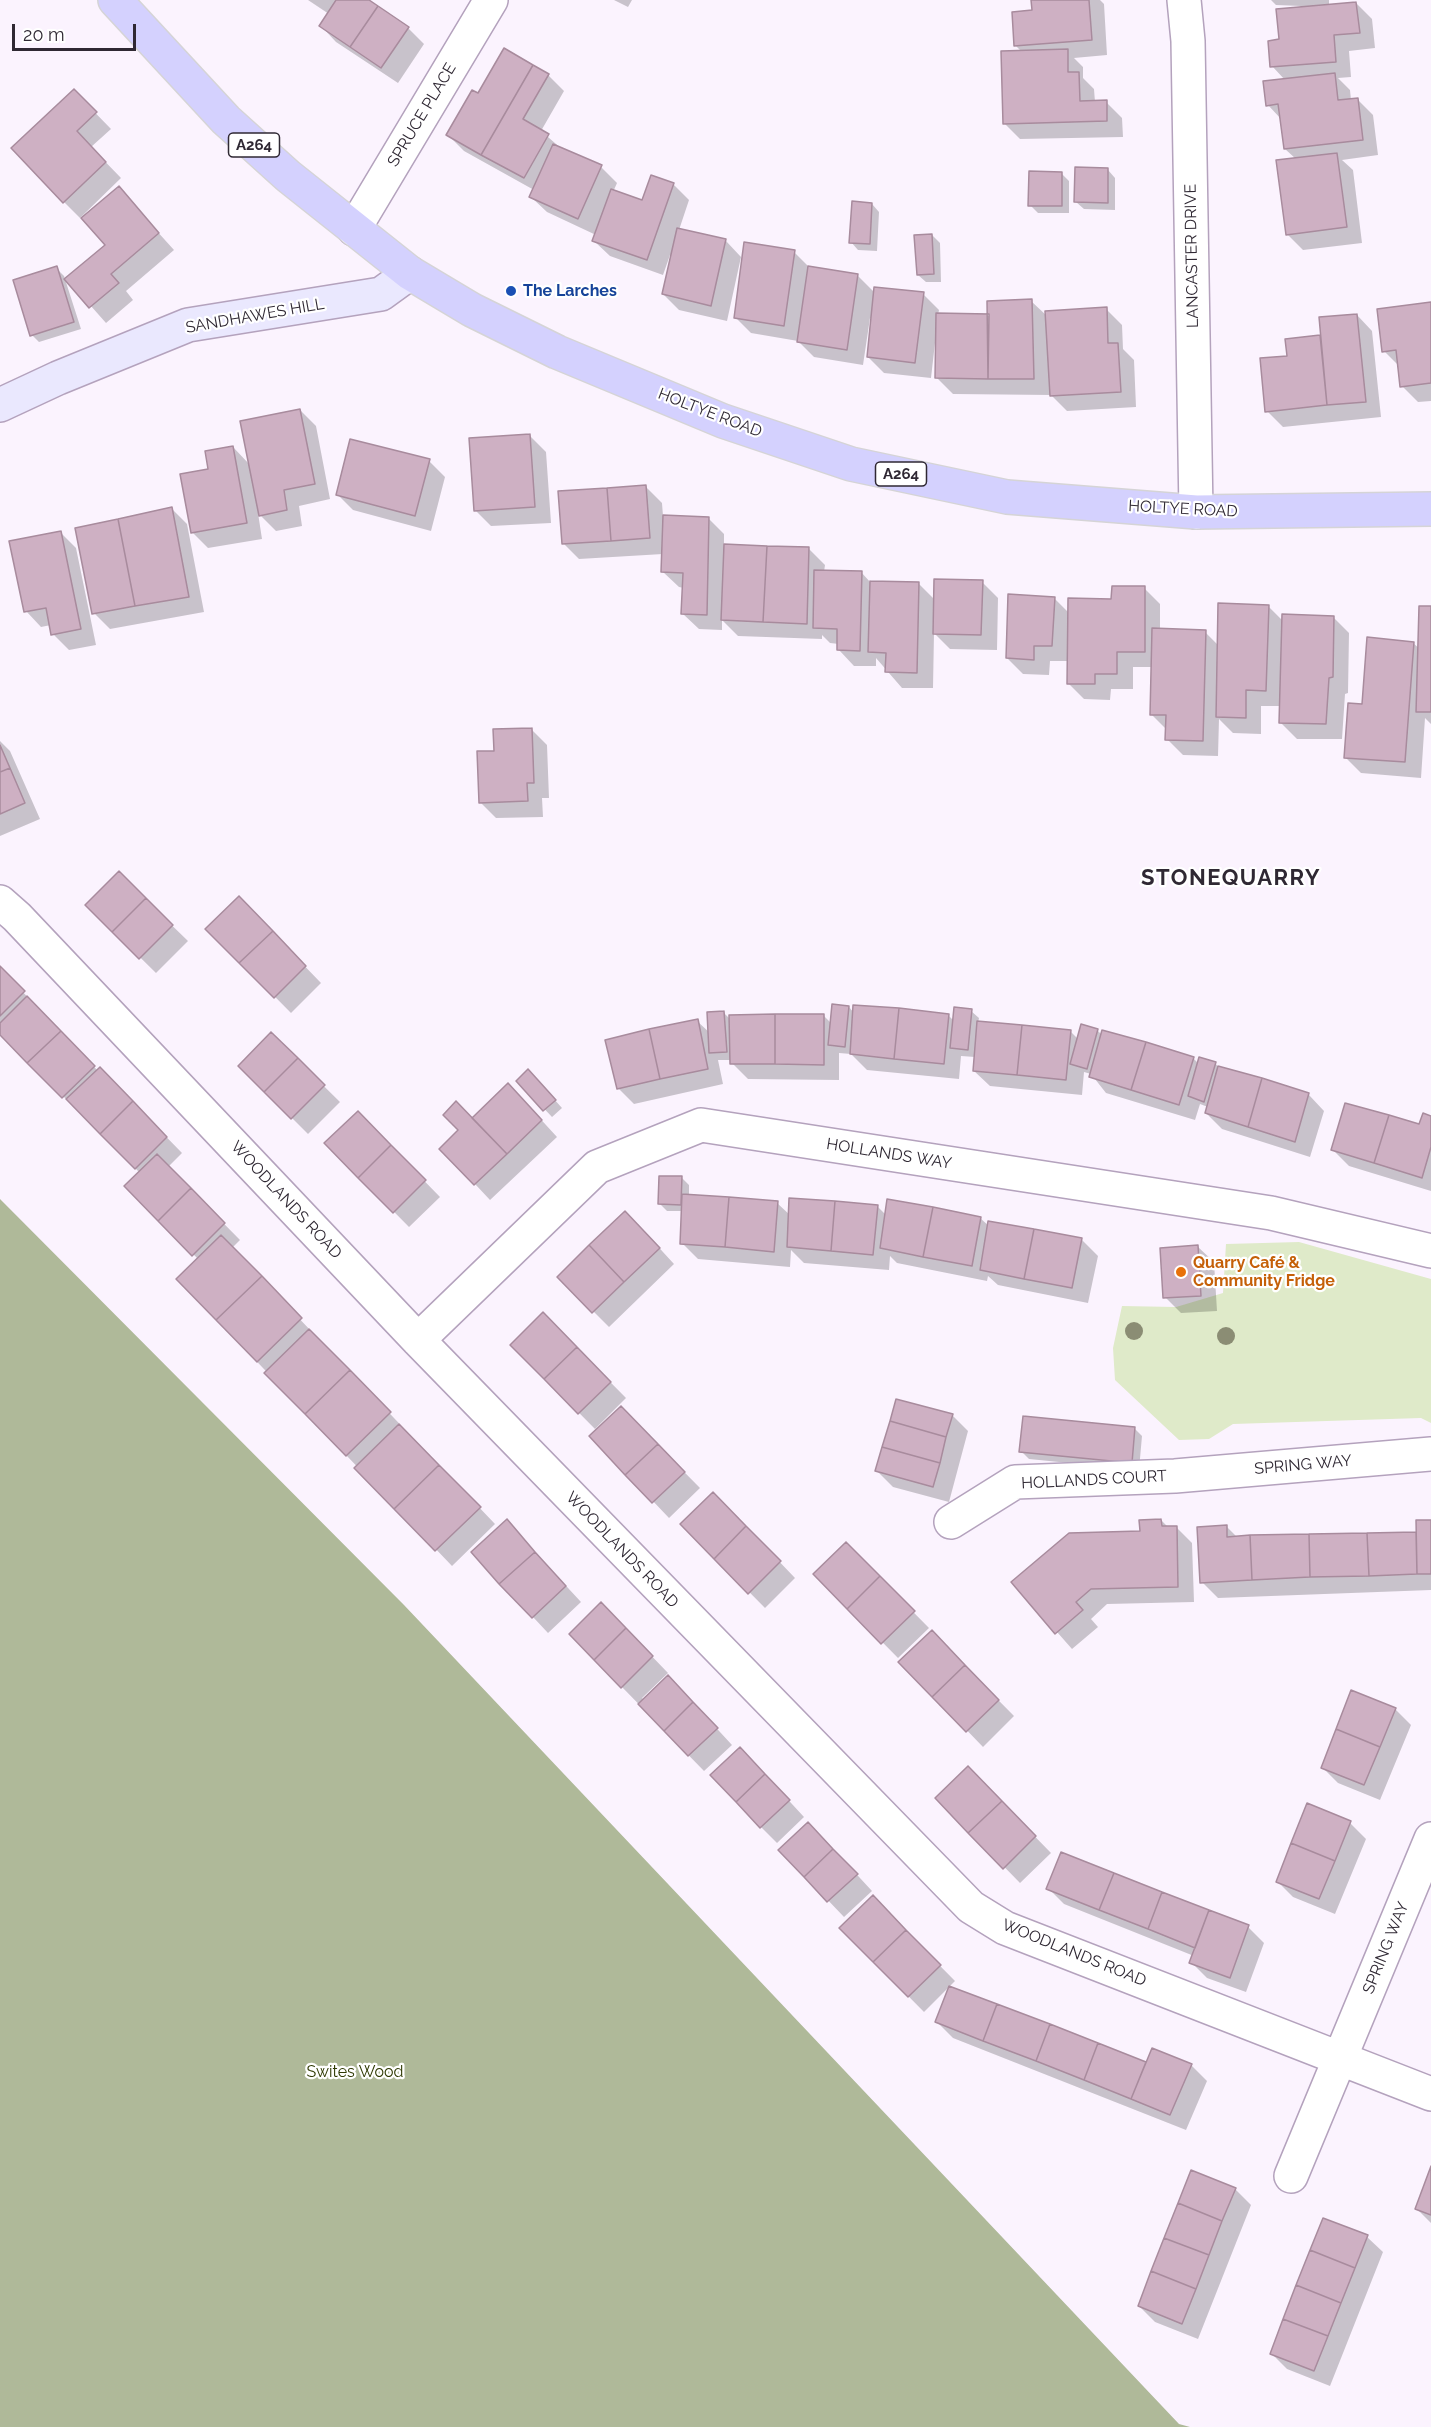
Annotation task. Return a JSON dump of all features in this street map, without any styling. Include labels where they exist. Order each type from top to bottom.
[{"type":"main road","name":"HOLTYE ROAD","points":[[115,0],[226,120],[288,176],[410,273],[472,310],[556,352],[723,421],[851,464],[1007,497],[1196,512],[1431,509]]},
{"type":"street","name":"SPRUCE PLACE","points":[[354,229],[490,0]]},
{"type":"street","name":"LANCASTER DRIVE","points":[[1184,0],[1189,53],[1196,512]]},
{"type":"street","name":"SANDHAWES HILL","points":[[0,405],[58,378],[188,325],[381,294],[410,273]]},
{"type":"street","name":"WOODLANDS ROAD","points":[[0,902],[17,917],[418,1340],[971,1907],[1005,1928],[1431,2094]]},
{"type":"street","name":"HOLLANDS WAY","points":[[418,1340],[597,1167],[701,1125],[1271,1213],[1431,1251]]},
{"type":"street","name":"SPRING WAY","points":[[1175,1476],[1431,1454]]},
{"type":"street","name":"HOLLANDS COURT","points":[[951,1522],[1015,1482],[1175,1476]]},
{"type":"street","name":"SPRING WAY","points":[[1341,2058],[1431,1839]]},
{"type":"street","points":[[1291,2176],[1341,2058]]},
{"type":"green space","name":"Swites Wood","points":[[0,1199],[404,1605],[1179,2424],[1190,2427],[0,2427]]},
{"type":"green space","points":[[1299,1242],[1431,1279],[1431,1423],[1421,1418],[1233,1424],[1209,1439],[1179,1440],[1115,1380],[1113,1348],[1122,1306],[1176,1307],[1223,1293],[1226,1244]]},
{"type":"building","points":[[336,0],[369,0],[378,6],[350,47],[319,26]]},
{"type":"building","points":[[1031,0],[1089,0],[1092,40],[1014,46],[1012,12],[1032,10]]},
{"type":"building","points":[[1356,2],[1360,33],[1334,35],[1336,62],[1270,67],[1268,41],[1279,39],[1276,9]]},
{"type":"building","points":[[378,6],[409,27],[381,68],[350,47]]},
{"type":"building","points":[[504,48],[533,65],[481,155],[446,135],[472,90],[478,93]]},
{"type":"building","points":[[1068,49],[1068,72],[1079,72],[1080,101],[1107,100],[1107,121],[1003,124],[1001,51]]},
{"type":"building","points":[[533,65],[549,74],[523,119],[549,134],[524,178],[481,155]]},
{"type":"building","points":[[1335,73],[1338,100],[1358,98],[1363,140],[1284,149],[1278,104],[1266,106],[1263,81]]},
{"type":"building","points":[[74,89],[97,112],[77,131],[106,162],[63,203],[11,148]]},
{"type":"building","points":[[553,144],[602,165],[578,219],[529,197]]},
{"type":"building","points":[[1337,153],[1347,227],[1286,235],[1276,160]]},
{"type":"building","points":[[1075,167],[1108,168],[1108,203],[1074,202]]},
{"type":"building","points":[[1029,171],[1062,172],[1062,206],[1028,206]]},
{"type":"building","points":[[651,175],[674,183],[647,260],[592,241],[611,189],[642,200]]},
{"type":"building","points":[[119,186],[159,233],[111,274],[119,283],[89,308],[64,279],[105,245],[81,218]]},
{"type":"building","points":[[852,201],[872,203],[870,244],[849,243]]},
{"type":"building","points":[[677,228],[726,239],[711,306],[662,294]]},
{"type":"building","points":[[932,234],[934,274],[917,275],[914,235]]},
{"type":"building","points":[[744,242],[795,250],[784,326],[734,318]]},
{"type":"building","points":[[57,266],[74,322],[30,336],[13,280]]},
{"type":"building","points":[[808,266],[858,274],[847,350],[797,342]]},
{"type":"building","points":[[874,287],[924,292],[915,363],[867,357]]},
{"type":"building","points":[[1032,299],[1034,379],[988,379],[987,301]]},
{"type":"building","points":[[1431,302],[1431,383],[1400,387],[1396,350],[1382,352],[1377,309]]},
{"type":"building","points":[[1107,307],[1108,343],[1118,343],[1121,392],[1050,396],[1045,311]]},
{"type":"building","points":[[936,313],[989,314],[988,379],[935,378]]},
{"type":"building","points":[[1357,314],[1366,402],[1327,405],[1319,317]]},
{"type":"building","points":[[1320,335],[1327,405],[1265,412],[1260,358],[1287,356],[1285,339]]},
{"type":"building","points":[[300,409],[315,484],[284,490],[287,510],[259,516],[240,421]]},
{"type":"building","points":[[530,434],[535,507],[474,511],[469,438]]},
{"type":"building","points":[[350,439],[430,459],[415,516],[336,495]]},
{"type":"building","points":[[233,446],[247,523],[191,533],[180,474],[208,469],[205,451]]},
{"type":"building","points":[[646,485],[650,538],[611,541],[607,488]]},
{"type":"building","points":[[607,488],[611,541],[562,544],[558,491]]},
{"type":"building","points":[[172,507],[189,597],[135,606],[118,519]]},
{"type":"building","points":[[663,515],[709,517],[707,615],[681,614],[683,573],[661,572]]},
{"type":"building","points":[[118,519],[135,606],[92,614],[75,528]]},
{"type":"building","points":[[61,531],[81,629],[51,635],[46,608],[24,612],[9,541]]},
{"type":"building","points":[[724,544],[767,546],[763,622],[721,620]]},
{"type":"building","points":[[767,546],[809,547],[807,624],[763,622]]},
{"type":"building","points":[[814,570],[862,571],[860,651],[837,650],[837,629],[813,628]]},
{"type":"building","points":[[934,579],[983,580],[981,635],[933,634]]},
{"type":"building","points":[[870,581],[919,582],[917,673],[885,672],[886,653],[868,652]]},
{"type":"building","points":[[1112,586],[1145,586],[1145,652],[1117,652],[1117,674],[1095,674],[1095,684],[1067,684],[1068,598],[1111,599]]},
{"type":"building","points":[[1008,594],[1055,597],[1052,646],[1034,646],[1034,660],[1006,658]]},
{"type":"building","points":[[1218,603],[1269,605],[1266,691],[1246,690],[1246,718],[1216,717]]},
{"type":"building","points":[[1419,606],[1431,606],[1431,712],[1416,712]]},
{"type":"building","points":[[1282,614],[1334,616],[1333,677],[1329,678],[1326,724],[1279,723]]},
{"type":"building","points":[[1152,628],[1206,630],[1203,741],[1165,740],[1166,715],[1150,715]]},
{"type":"building","points":[[1367,637],[1414,642],[1405,762],[1344,758],[1348,703],[1362,704]]},
{"type":"building","points":[[532,728],[534,783],[527,783],[528,801],[479,803],[477,751],[494,751],[493,729]]},
{"type":"building","points":[[0,745],[10,768],[0,772]]},
{"type":"building","points":[[10,768],[25,803],[0,814],[0,772]]},
{"type":"building","points":[[119,871],[146,898],[112,932],[85,905]]},
{"type":"building","points":[[239,896],[273,931],[239,963],[205,929]]},
{"type":"building","points":[[146,898],[173,925],[139,959],[112,932]]},
{"type":"building","points":[[273,931],[306,966],[274,998],[239,963]]},
{"type":"building","points":[[0,966],[25,991],[0,1016]]},
{"type":"building","points":[[27,996],[61,1031],[27,1063],[0,1035],[0,1023]]},
{"type":"building","points":[[832,1004],[849,1006],[845,1047],[828,1045]]},
{"type":"building","points":[[853,1005],[899,1008],[894,1059],[850,1054]]},
{"type":"building","points":[[954,1007],[972,1009],[968,1050],[950,1048]]},
{"type":"building","points":[[899,1008],[949,1014],[944,1064],[894,1059]]},
{"type":"building","points":[[724,1011],[727,1052],[709,1053],[707,1012]]},
{"type":"building","points":[[775,1014],[775,1064],[730,1064],[729,1015]]},
{"type":"building","points":[[775,1014],[824,1014],[824,1065],[775,1064]]},
{"type":"building","points":[[698,1019],[708,1069],[660,1079],[649,1029]]},
{"type":"building","points":[[977,1021],[1022,1025],[1017,1075],[973,1071]]},
{"type":"building","points":[[1081,1024],[1098,1029],[1087,1069],[1070,1064]]},
{"type":"building","points":[[1022,1025],[1071,1030],[1066,1080],[1017,1075]]},
{"type":"building","points":[[649,1029],[660,1079],[617,1089],[605,1040]]},
{"type":"building","points":[[1102,1030],[1146,1042],[1131,1090],[1089,1077]]},
{"type":"building","points":[[61,1031],[95,1066],[62,1098],[27,1063]]},
{"type":"building","points":[[271,1032],[298,1058],[264,1092],[238,1066]]},
{"type":"building","points":[[1146,1042],[1194,1057],[1179,1105],[1131,1090]]},
{"type":"building","points":[[1199,1057],[1216,1062],[1204,1102],[1188,1096]]},
{"type":"building","points":[[298,1058],[325,1085],[291,1119],[264,1092]]},
{"type":"building","points":[[1218,1066],[1262,1078],[1248,1127],[1205,1113]]},
{"type":"building","points":[[100,1067],[133,1101],[100,1134],[66,1099]]},
{"type":"building","points":[[528,1069],[556,1100],[543,1111],[516,1081]]},
{"type":"building","points":[[1262,1078],[1309,1093],[1295,1142],[1248,1127]]},
{"type":"building","points":[[508,1083],[542,1120],[507,1154],[472,1118]]},
{"type":"building","points":[[133,1101],[167,1137],[135,1169],[100,1134]]},
{"type":"building","points":[[456,1101],[507,1154],[474,1185],[439,1149],[458,1130],[443,1115]]},
{"type":"building","points":[[1345,1103],[1389,1115],[1374,1163],[1331,1150]]},
{"type":"building","points":[[358,1111],[391,1145],[358,1178],[324,1143]]},
{"type":"building","points":[[1423,1113],[1431,1116],[1431,1147],[1422,1178],[1374,1163],[1389,1115],[1419,1124]]},
{"type":"building","points":[[391,1145],[426,1180],[393,1213],[358,1178]]},
{"type":"building","points":[[157,1154],[191,1188],[158,1221],[124,1186]]},
{"type":"building","points":[[659,1176],[682,1176],[681,1205],[658,1204]]},
{"type":"building","points":[[191,1188],[225,1223],[192,1256],[158,1221]]},
{"type":"building","points":[[682,1194],[729,1197],[725,1247],[680,1244]]},
{"type":"building","points":[[729,1197],[778,1201],[774,1252],[725,1247]]},
{"type":"building","points":[[789,1198],[835,1201],[831,1251],[787,1247]]},
{"type":"building","points":[[887,1199],[933,1207],[923,1257],[880,1248]]},
{"type":"building","points":[[835,1201],[878,1205],[873,1255],[831,1251]]},
{"type":"building","points":[[933,1207],[981,1217],[972,1266],[923,1257]]},
{"type":"building","points":[[625,1211],[660,1248],[624,1282],[589,1245]]},
{"type":"building","points":[[988,1221],[1034,1229],[1024,1279],[980,1270]]},
{"type":"building","points":[[1034,1229],[1082,1238],[1072,1288],[1024,1279]]},
{"type":"building","points":[[221,1235],[262,1276],[216,1320],[176,1279]]},
{"type":"building","points":[[589,1245],[624,1282],[592,1313],[557,1277]]},
{"type":"building","name":"Quarry Café & Community Fridge","points":[[1198,1245],[1201,1296],[1163,1298],[1160,1248]]},
{"type":"building","points":[[262,1276],[302,1318],[257,1362],[216,1320]]},
{"type":"building","points":[[543,1312],[577,1347],[544,1379],[510,1345]]},
{"type":"building","points":[[309,1329],[350,1370],[305,1414],[264,1373]]},
{"type":"building","points":[[577,1347],[611,1382],[578,1414],[544,1379]]},
{"type":"building","points":[[350,1370],[391,1412],[346,1456],[305,1414]]},
{"type":"building","points":[[896,1399],[953,1414],[946,1437],[890,1421]]},
{"type":"building","points":[[621,1406],[658,1444],[625,1475],[589,1436]]},
{"type":"building","points":[[1023,1416],[1135,1427],[1132,1463],[1019,1452]]},
{"type":"building","points":[[890,1421],[946,1437],[940,1463],[882,1447]]},
{"type":"building","points":[[399,1424],[439,1465],[394,1509],[354,1468]]},
{"type":"building","points":[[658,1444],[685,1472],[652,1503],[625,1475]]},
{"type":"building","points":[[882,1447],[940,1463],[933,1487],[875,1471]]},
{"type":"building","points":[[439,1465],[481,1507],[435,1551],[394,1509]]},
{"type":"building","points":[[713,1492],[746,1526],[714,1559],[680,1524]]},
{"type":"building","points":[[507,1519],[535,1552],[499,1584],[471,1552]]},
{"type":"building","points":[[1161,1519],[1162,1526],[1177,1526],[1178,1587],[1091,1589],[1076,1602],[1083,1610],[1055,1634],[1011,1582],[1069,1533],[1140,1531],[1139,1520]]},
{"type":"building","points":[[1416,1520],[1431,1520],[1431,1574],[1417,1574]]},
{"type":"building","points":[[1227,1525],[1227,1537],[1250,1535],[1252,1580],[1200,1583],[1197,1527]]},
{"type":"building","points":[[746,1526],[781,1561],[748,1594],[714,1559]]},
{"type":"building","points":[[1416,1532],[1417,1574],[1369,1576],[1367,1533]]},
{"type":"building","points":[[1367,1533],[1369,1576],[1310,1577],[1309,1534]]},
{"type":"building","points":[[1309,1534],[1310,1577],[1252,1580],[1250,1535]]},
{"type":"building","points":[[846,1542],[880,1576],[847,1609],[813,1574]]},
{"type":"building","points":[[535,1552],[566,1586],[532,1618],[499,1584]]},
{"type":"building","points":[[880,1576],[915,1611],[881,1644],[847,1609]]},
{"type":"building","points":[[601,1602],[626,1628],[594,1660],[569,1634]]},
{"type":"building","points":[[626,1628],[653,1656],[621,1688],[594,1660]]},
{"type":"building","points":[[932,1630],[965,1665],[932,1697],[898,1662]]},
{"type":"building","points":[[965,1665],[999,1700],[966,1732],[932,1697]]},
{"type":"building","points":[[668,1675],[693,1702],[664,1731],[638,1704]]},
{"type":"building","points":[[1351,1690],[1396,1708],[1380,1747],[1336,1729]]},
{"type":"building","points":[[693,1702],[718,1728],[688,1756],[664,1731]]},
{"type":"building","points":[[1336,1729],[1380,1747],[1364,1785],[1321,1768]]},
{"type":"building","points":[[740,1747],[765,1774],[736,1802],[710,1775]]},
{"type":"building","points":[[968,1766],[1002,1801],[968,1833],[935,1798]]},
{"type":"building","points":[[765,1774],[790,1800],[760,1828],[736,1802]]},
{"type":"building","points":[[1002,1801],[1036,1836],[1003,1869],[968,1833]]},
{"type":"building","points":[[1307,1803],[1351,1821],[1335,1861],[1291,1843]]},
{"type":"building","points":[[808,1822],[833,1849],[804,1877],[778,1850]]},
{"type":"building","points":[[1291,1843],[1335,1861],[1319,1899],[1276,1882]]},
{"type":"building","points":[[833,1849],[858,1874],[827,1902],[804,1877]]},
{"type":"building","points":[[1061,1852],[1114,1873],[1099,1910],[1046,1889]]},
{"type":"building","points":[[1114,1873],[1162,1892],[1148,1929],[1099,1910]]},
{"type":"building","points":[[1162,1892],[1209,1910],[1195,1948],[1148,1929]]},
{"type":"building","points":[[873,1895],[906,1930],[873,1962],[839,1928]]},
{"type":"building","points":[[1209,1910],[1249,1925],[1230,1978],[1189,1963]]},
{"type":"building","points":[[906,1930],[941,1965],[908,1997],[873,1962]]},
{"type":"building","points":[[949,1986],[997,2004],[983,2041],[935,2022]]},
{"type":"building","points":[[997,2004],[1050,2024],[1036,2061],[983,2041]]},
{"type":"building","points":[[1050,2024],[1098,2043],[1084,2080],[1036,2061]]},
{"type":"building","points":[[1098,2043],[1146,2062],[1131,2099],[1084,2080]]},
{"type":"building","points":[[1152,2048],[1192,2064],[1170,2115],[1131,2099]]},
{"type":"building","points":[[1431,2166],[1431,2215],[1415,2209]]},
{"type":"building","points":[[1191,2170],[1236,2188],[1222,2221],[1178,2203]]},
{"type":"building","points":[[1178,2203],[1222,2221],[1209,2255],[1164,2238]]},
{"type":"building","points":[[1323,2218],[1368,2235],[1355,2268],[1310,2250]]},
{"type":"building","points":[[1164,2238],[1209,2255],[1196,2289],[1151,2271]]},
{"type":"building","points":[[1310,2250],[1355,2268],[1341,2303],[1296,2285]]},
{"type":"building","points":[[1151,2271],[1196,2289],[1182,2324],[1138,2306]]},
{"type":"building","points":[[1296,2285],[1341,2303],[1328,2336],[1283,2319]]},
{"type":"building","points":[[1283,2319],[1328,2336],[1314,2371],[1270,2354]]},
{"type":"place","name":"The Larches","points":[[511,291]]},
{"type":"place","name":"Quarry Café & Community Fridge","points":[[1181,1272]]},
{"type":"district","name":"STONEQUARRY","points":[[1231,878]]}]
